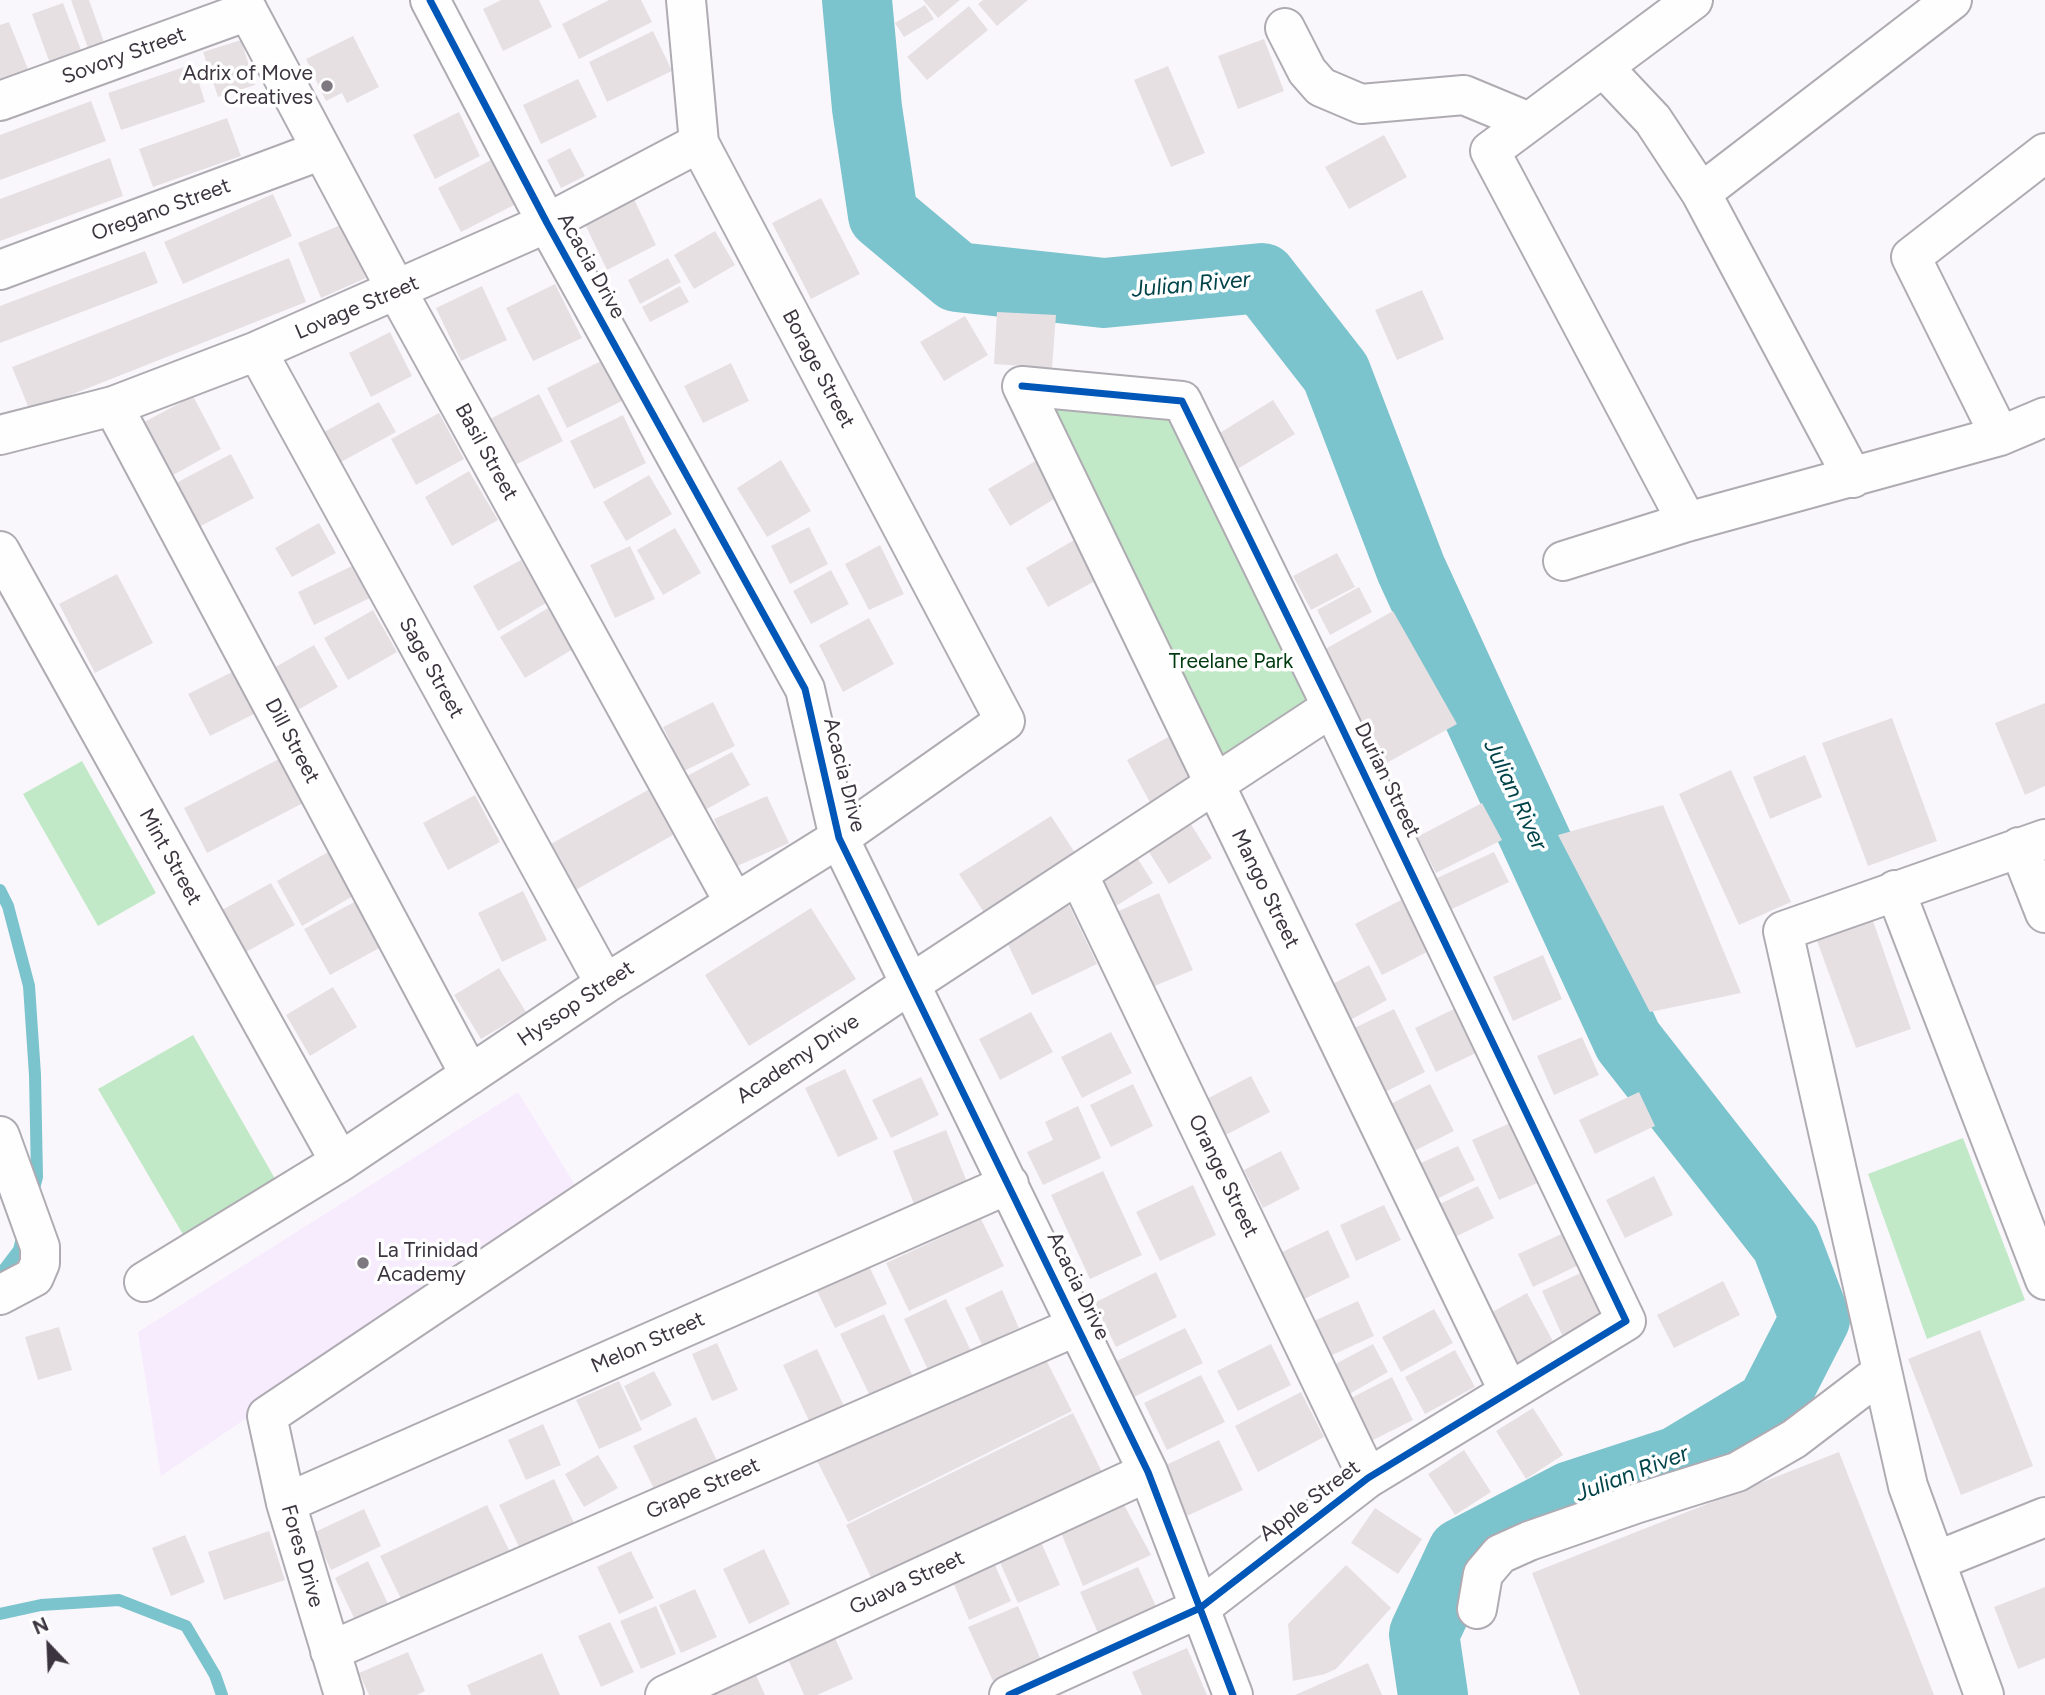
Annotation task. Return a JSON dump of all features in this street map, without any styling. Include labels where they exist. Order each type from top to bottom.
[{"type":"street","name":"Acacia Drive","points":[[430,0],[547,223],[806,689],[839,838],[1148,1472],[1233,1695]]},
{"type":"street","name":"Borage Street","points":[[686,0],[699,143],[1004,721]]},
{"type":"street","points":[[1687,522],[1490,151],[1693,0]]},
{"type":"street","points":[[1700,193],[1952,0]]},
{"type":"street","name":"Sovory Street","points":[[0,101],[245,5]]},
{"type":"street","name":"Basil Street","points":[[245,5],[397,291],[734,902]]},
{"type":"street","points":[[1285,27],[1307,71],[1321,87],[1361,104],[1464,95],[1529,122]]},
{"type":"street","points":[[1603,67],[1653,120],[1700,193],[1853,478]]},
{"type":"street","name":"Lovage Street","points":[[0,435],[113,406],[257,351],[547,223],[699,143]]},
{"type":"street","name":"Oregano Street","points":[[0,270],[322,150]]},
{"type":"street","points":[[2000,436],[1911,257],[2045,153]]},
{"type":"street","name":"Sage Street","points":[[257,351],[605,984]]},
{"type":"street","name":"Durian Street","points":[[1022,386],[1182,401],[1626,1321]]},
{"type":"street","name":"Mango Street","points":[[1022,386],[1509,1392]]},
{"type":"street","name":"Dill Street","points":[[113,406],[470,1076]]},
{"type":"street","points":[[1563,561],[1687,522],[2000,436],[2045,417]]},
{"type":"street","name":"Mint Street","points":[[0,551],[340,1162]]},
{"type":"street","name":"Academy Drive","points":[[267,1416],[912,983],[1332,707]]},
{"type":"street","name":"Hyssop Street","points":[[144,1282],[340,1162],[605,984],[839,838],[1004,721]]},
{"type":"street","points":[[1984,1695],[1908,1486],[1783,930],[2032,843],[2045,913]]},
{"type":"street","name":"Orange Street","points":[[1078,874],[1368,1478]]},
{"type":"street","points":[[1895,890],[2045,1280]]},
{"type":"street","points":[[0,1136],[40,1247],[40,1263],[34,1277],[0,1295]]},
{"type":"street","name":"Melon Street","points":[[286,1503],[1009,1184]]},
{"type":"street","name":"Apple Street","points":[[1009,1695],[1200,1608],[1368,1478],[1626,1321]]},
{"type":"street","name":"Grape Street","points":[[330,1651],[1077,1326]]},
{"type":"street","points":[[1477,1609],[1483,1574],[1500,1554],[1529,1541],[1638,1503],[1737,1472],[1794,1439],[1882,1371]]},
{"type":"street","name":"Fores Drive","points":[[267,1416],[286,1503],[344,1695]]},
{"type":"street","name":"Guava Street","points":[[665,1695],[1148,1472]]},
{"type":"street","points":[[1936,1561],[2045,1517]]},
{"type":"shaded area","name":"La Trinidad Academy","points":[[518,1092],[580,1193],[161,1476],[138,1332]]},
{"type":"green space","name":"Treelane Park","points":[[1038,399],[1173,413],[1318,704],[1218,771]]},
{"type":"green space","points":[[82,761],[156,893],[98,926],[23,794]]},
{"type":"green space","points":[[193,1035],[278,1184],[185,1238],[98,1089]]},
{"type":"green space","points":[[1963,1138],[2025,1300],[1927,1339],[1868,1174]]},
{"type":"building","points":[[71,0],[89,0],[105,45],[89,51]]},
{"type":"building","points":[[501,0],[539,0],[552,27],[503,51],[483,9]]},
{"type":"building","points":[[609,0],[641,0],[652,22],[579,59],[562,24]]},
{"type":"building","points":[[923,0],[960,0],[938,18]]},
{"type":"building","points":[[983,0],[1028,0],[997,26],[978,4]]},
{"type":"building","points":[[63,3],[84,58],[52,69],[32,14]]},
{"type":"building","points":[[925,5],[934,19],[904,37],[895,23]]},
{"type":"building","points":[[969,6],[988,30],[927,80],[907,57]]},
{"type":"building","points":[[9,22],[30,74],[0,86],[0,25]]},
{"type":"building","points":[[653,31],[672,71],[607,102],[589,62]]},
{"type":"building","points":[[353,36],[379,87],[347,103],[342,93],[326,101],[306,59]]},
{"type":"building","points":[[1264,39],[1284,91],[1238,109],[1218,56]]},
{"type":"building","points":[[241,40],[255,85],[218,97],[203,52]]},
{"type":"building","points":[[193,64],[205,102],[121,130],[108,93]]},
{"type":"building","points":[[1168,66],[1205,153],[1171,167],[1134,80]]},
{"type":"building","points":[[578,79],[597,117],[541,144],[523,105]]},
{"type":"building","points":[[91,101],[106,141],[0,180],[0,135]]},
{"type":"building","points":[[459,112],[480,156],[435,179],[413,135]]},
{"type":"building","points":[[227,118],[241,156],[153,187],[139,149]]},
{"type":"building","points":[[1384,135],[1407,177],[1349,209],[1325,167]]},
{"type":"building","points":[[570,148],[585,176],[561,188],[547,160]]},
{"type":"building","points":[[110,158],[123,196],[0,241],[0,199]]},
{"type":"building","points":[[493,159],[516,204],[461,232],[438,188]]},
{"type":"building","points":[[273,194],[292,236],[183,284],[164,242]]},
{"type":"building","points":[[632,195],[656,245],[607,270],[583,220]]},
{"type":"building","points":[[821,198],[860,274],[811,299],[772,223]]},
{"type":"building","points":[[343,224],[366,278],[321,298],[298,243]]},
{"type":"building","points":[[715,231],[735,265],[694,289],[674,255]]},
{"type":"building","points":[[145,251],[158,283],[0,343],[0,306]]},
{"type":"building","points":[[289,258],[306,302],[30,411],[12,367]]},
{"type":"building","points":[[668,258],[681,282],[640,304],[628,280]]},
{"type":"building","points":[[555,284],[582,338],[533,361],[506,308]]},
{"type":"building","points":[[482,286],[507,340],[461,361],[436,308]]},
{"type":"building","points":[[680,286],[689,302],[650,322],[642,307]]},
{"type":"building","points":[[1422,290],[1444,339],[1397,360],[1375,310]]},
{"type":"building","points":[[997,312],[1056,315],[1052,368],[994,364]]},
{"type":"building","points":[[965,316],[988,355],[944,381],[920,342]]},
{"type":"building","points":[[390,332],[412,376],[371,397],[349,353]]},
{"type":"building","points":[[603,360],[624,400],[567,428],[547,388]]},
{"type":"building","points":[[731,363],[749,401],[703,423],[684,386]]},
{"type":"building","points":[[539,394],[563,441],[511,467],[488,420]]},
{"type":"building","points":[[193,396],[221,449],[162,481],[133,428]]},
{"type":"building","points":[[1273,400],[1295,434],[1231,473],[1210,439]]},
{"type":"building","points":[[379,402],[396,432],[341,462],[324,432]]},
{"type":"building","points":[[439,413],[464,459],[416,485],[391,439]]},
{"type":"building","points":[[623,415],[646,463],[594,489],[570,441]]},
{"type":"building","points":[[231,454],[254,498],[199,527],[176,483]]},
{"type":"building","points":[[781,460],[811,511],[767,537],[737,488]]},
{"type":"building","points":[[1037,460],[1059,496],[1010,526],[988,489]]},
{"type":"building","points":[[469,471],[498,520],[452,546],[425,497]]},
{"type":"building","points":[[649,475],[672,514],[626,541],[603,502]]},
{"type":"building","points":[[319,523],[336,553],[292,577],[275,548]]},
{"type":"building","points":[[809,527],[828,564],[790,584],[771,546]]},
{"type":"building","points":[[675,528],[701,573],[663,595],[637,550]]},
{"type":"building","points":[[1081,536],[1104,576],[1048,607],[1026,568]]},
{"type":"building","points":[[880,545],[904,594],[869,610],[845,564]]},
{"type":"building","points":[[630,546],[655,599],[615,618],[590,565]]},
{"type":"building","points":[[1337,553],[1355,587],[1311,610],[1293,576]]},
{"type":"building","points":[[521,560],[546,603],[498,631],[473,586]]},
{"type":"building","points":[[354,565],[370,598],[314,625],[298,592]]},
{"type":"building","points":[[831,570],[849,604],[811,624],[793,591]]},
{"type":"building","points":[[117,574],[153,643],[95,673],[59,604]]},
{"type":"building","points":[[1359,587],[1372,612],[1330,635],[1317,610]]},
{"type":"building","points":[[548,608],[573,649],[525,678],[500,637]]},
{"type":"building","points":[[373,610],[397,652],[348,680],[324,638]]},
{"type":"building","points":[[1393,611],[1457,724],[1383,765],[1320,652]]},
{"type":"building","points":[[869,618],[894,664],[843,692],[819,645]]},
{"type":"building","points":[[314,645],[338,687],[296,711],[272,669]]},
{"type":"building","points":[[232,672],[254,714],[210,736],[188,694]]},
{"type":"building","points":[[713,702],[735,746],[684,771],[663,727]]},
{"type":"building","points":[[2045,703],[2045,786],[2025,795],[1995,723]]},
{"type":"building","points":[[1892,718],[1937,841],[1868,866],[1822,743]]},
{"type":"building","points":[[1179,731],[1205,779],[1153,808],[1127,760]]},
{"type":"building","points":[[732,752],[750,785],[705,810],[687,776]]},
{"type":"building","points":[[1805,755],[1822,797],[1770,819],[1753,777]]},
{"type":"building","points":[[279,759],[303,803],[207,853],[184,808]]},
{"type":"building","points":[[1731,770],[1791,902],[1739,925],[1679,794]]},
{"type":"building","points":[[648,790],[673,835],[574,891],[549,845]]},
{"type":"building","points":[[475,795],[500,842],[448,870],[423,823]]},
{"type":"building","points":[[767,796],[789,843],[735,867],[714,819]]},
{"type":"building","points":[[1482,803],[1502,840],[1436,873],[1417,837]]},
{"type":"building","points":[[1663,805],[1741,993],[1650,1012],[1558,835]]},
{"type":"building","points":[[1051,816],[1079,859],[987,917],[959,874]]},
{"type":"building","points":[[1187,818],[1212,858],[1169,884],[1144,844]]},
{"type":"building","points":[[1133,851],[1153,883],[1116,906],[1096,873]]},
{"type":"building","points":[[328,852],[353,896],[302,926],[277,881]]},
{"type":"building","points":[[1494,852],[1509,882],[1452,909],[1437,878]]},
{"type":"building","points":[[271,883],[295,925],[246,952],[222,910]]},
{"type":"building","points":[[523,891],[547,940],[502,962],[478,913]]},
{"type":"building","points":[[1159,893],[1193,970],[1145,990],[1112,914]]},
{"type":"building","points":[[1403,899],[1429,951],[1382,975],[1355,924]]},
{"type":"building","points":[[358,900],[383,946],[330,975],[304,929]]},
{"type":"building","points":[[1069,905],[1097,964],[1032,995],[1004,936]]},
{"type":"building","points":[[811,908],[856,979],[749,1046],[705,975]]},
{"type":"building","points":[[1872,918],[1911,1029],[1856,1048],[1816,938]]},
{"type":"building","points":[[1543,955],[1562,999],[1513,1021],[1493,977]]},
{"type":"building","points":[[1369,965],[1387,1000],[1343,1024],[1325,988]]},
{"type":"building","points":[[499,968],[526,1012],[481,1039],[454,995]]},
{"type":"building","points":[[333,987],[357,1027],[310,1056],[286,1015]]},
{"type":"building","points":[[1456,1008],[1478,1052],[1436,1072],[1415,1028]]},
{"type":"building","points":[[1394,1009],[1425,1072],[1375,1097],[1344,1033]]},
{"type":"building","points":[[1031,1012],[1053,1052],[1000,1080],[979,1039]]},
{"type":"building","points":[[1111,1032],[1132,1073],[1082,1098],[1061,1057]]},
{"type":"building","points":[[1582,1037],[1599,1075],[1554,1095],[1537,1056]]},
{"type":"building","points":[[845,1069],[878,1139],[838,1157],[805,1088]]},
{"type":"building","points":[[1251,1076],[1270,1112],[1218,1139],[1199,1103]]},
{"type":"building","points":[[921,1077],[939,1115],[891,1138],[872,1100]]},
{"type":"building","points":[[1133,1084],[1153,1126],[1111,1147],[1090,1105]]},
{"type":"building","points":[[1430,1084],[1454,1131],[1406,1155],[1383,1108]]},
{"type":"building","points":[[1639,1092],[1655,1126],[1595,1154],[1579,1120]]},
{"type":"building","points":[[1078,1106],[1101,1158],[1043,1185],[1027,1152],[1053,1140],[1045,1122]]},
{"type":"building","points":[[1517,1120],[1544,1180],[1499,1200],[1472,1140]]},
{"type":"building","points":[[946,1130],[971,1192],[918,1214],[893,1151]]},
{"type":"building","points":[[1458,1146],[1475,1180],[1425,1205],[1408,1169]]},
{"type":"building","points":[[1281,1151],[1300,1189],[1263,1208],[1244,1170]]},
{"type":"building","points":[[1103,1171],[1142,1255],[1090,1279],[1051,1195]]},
{"type":"building","points":[[1654,1176],[1673,1215],[1625,1238],[1606,1200]]},
{"type":"building","points":[[1193,1185],[1216,1235],[1160,1261],[1136,1212]]},
{"type":"building","points":[[1478,1186],[1494,1218],[1445,1242],[1429,1209]]},
{"type":"building","points":[[1384,1205],[1401,1240],[1356,1261],[1340,1225]]},
{"type":"building","points":[[981,1219],[1004,1266],[909,1311],[886,1263]]},
{"type":"building","points":[[1328,1230],[1350,1277],[1298,1302],[1276,1255]]},
{"type":"building","points":[[1568,1231],[1583,1263],[1533,1287],[1518,1254]]},
{"type":"building","points":[[869,1266],[887,1304],[835,1328],[817,1291]]},
{"type":"building","points":[[1587,1270],[1607,1314],[1562,1335],[1542,1291]]},
{"type":"building","points":[[1156,1272],[1177,1317],[1116,1347],[1094,1303]]},
{"type":"building","points":[[1723,1281],[1740,1315],[1674,1348],[1657,1315]]},
{"type":"building","points":[[1002,1290],[1019,1328],[982,1345],[965,1308]]},
{"type":"building","points":[[1527,1293],[1555,1345],[1510,1369],[1483,1317]]},
{"type":"building","points":[[946,1299],[971,1351],[929,1372],[904,1319]]},
{"type":"building","points":[[1358,1301],[1374,1336],[1328,1357],[1312,1322]]},
{"type":"building","points":[[1434,1309],[1453,1343],[1401,1372],[1382,1337]]},
{"type":"building","points":[[884,1314],[913,1377],[871,1398],[840,1334]]},
{"type":"building","points":[[59,1327],[72,1370],[38,1380],[25,1337]]},
{"type":"building","points":[[1185,1328],[1203,1363],[1134,1397],[1117,1361]]},
{"type":"building","points":[[1980,1330],[2033,1466],[1961,1495],[1908,1359]]},
{"type":"building","points":[[717,1343],[738,1390],[712,1401],[692,1354]]},
{"type":"building","points":[[1271,1344],[1291,1385],[1238,1411],[1217,1371]]},
{"type":"building","points":[[1373,1344],[1388,1372],[1344,1397],[1328,1368]]},
{"type":"building","points":[[817,1349],[844,1406],[810,1423],[783,1365]]},
{"type":"building","points":[[1041,1350],[1072,1411],[848,1522],[817,1461]]},
{"type":"building","points":[[1455,1350],[1475,1387],[1425,1414],[1405,1377]]},
{"type":"building","points":[[654,1371],[672,1405],[641,1421],[624,1386]]},
{"type":"building","points":[[1201,1375],[1225,1422],[1167,1450],[1144,1403]]},
{"type":"building","points":[[1392,1377],[1413,1420],[1369,1442],[1349,1399]]},
{"type":"building","points":[[619,1381],[642,1430],[599,1449],[576,1400]]},
{"type":"building","points":[[1301,1392],[1324,1437],[1258,1472],[1235,1426]]},
{"type":"building","points":[[1533,1408],[1563,1455],[1526,1479],[1496,1431]]},
{"type":"building","points":[[1073,1413],[1102,1472],[874,1584],[846,1525]]},
{"type":"building","points":[[696,1417],[720,1467],[658,1497],[633,1446]]},
{"type":"building","points":[[543,1424],[561,1465],[526,1480],[508,1440]]},
{"type":"building","points":[[1219,1440],[1243,1490],[1187,1516],[1164,1466]]},
{"type":"building","points":[[1464,1450],[1491,1492],[1455,1515],[1428,1474]]},
{"type":"building","points":[[1839,1452],[1934,1695],[1580,1695],[1532,1573]]},
{"type":"building","points":[[598,1455],[618,1488],[584,1507],[565,1474]]},
{"type":"building","points":[[554,1479],[575,1525],[521,1551],[499,1505]]},
{"type":"building","points":[[1122,1501],[1151,1555],[1083,1586],[1059,1528]]},
{"type":"building","points":[[487,1505],[511,1554],[404,1605],[380,1556]]},
{"type":"building","points":[[1375,1508],[1422,1539],[1398,1574],[1351,1543]]},
{"type":"building","points":[[364,1509],[381,1546],[331,1570],[313,1533]]},
{"type":"building","points":[[269,1531],[285,1580],[224,1600],[208,1552]]},
{"type":"building","points":[[185,1535],[205,1582],[171,1596],[152,1548]]},
{"type":"building","points":[[1040,1540],[1060,1585],[1018,1603],[998,1558]]},
{"type":"building","points":[[764,1549],[790,1604],[749,1624],[723,1569]]},
{"type":"building","points":[[631,1551],[654,1598],[619,1614],[597,1567]]},
{"type":"building","points":[[368,1561],[389,1606],[356,1622],[335,1578]]},
{"type":"building","points":[[994,1563],[1011,1601],[969,1620],[953,1582]]},
{"type":"building","points":[[1346,1565],[1391,1608],[1336,1669],[1293,1681],[1288,1624]]},
{"type":"building","points":[[1138,1567],[1160,1615],[1101,1640],[1080,1592]]},
{"type":"building","points":[[2045,1587],[2045,1658],[2018,1669],[1994,1607]]},
{"type":"building","points":[[695,1589],[717,1637],[681,1653],[659,1605]]},
{"type":"building","points":[[656,1606],[676,1654],[641,1669],[620,1621]]},
{"type":"building","points":[[1018,1606],[1041,1660],[993,1681],[968,1627]]},
{"type":"building","points":[[610,1622],[634,1672],[601,1687],[578,1636]]},
{"type":"building","points":[[831,1629],[853,1679],[817,1695],[804,1695],[784,1650]]},
{"type":"building","points":[[1187,1648],[1207,1695],[1142,1695],[1132,1672]]},
{"type":"building","points":[[408,1652],[425,1691],[417,1695],[369,1695],[359,1673]]},
{"type":"building","points":[[542,1653],[560,1695],[471,1695],[467,1685]]},
{"type":"building","points":[[1368,1663],[1382,1695],[1295,1695]]},
{"type":"building","points":[[755,1673],[765,1695],[705,1695]]},
{"type":"waterway","name":"Julian River","points":[[857,0],[867,108],[883,215],[957,277],[1104,293],[1262,278],[1336,373],[1411,569],[1628,1041],[1786,1243],[1815,1319],[1771,1405],[1678,1461],[1571,1496],[1462,1553],[1424,1634],[1433,1695]]},
{"type":"waterway","points":[[0,890],[8,906],[29,986],[35,1075],[37,1177],[32,1196]]},
{"type":"waterway","points":[[0,1275],[19,1250],[24,1230]]},
{"type":"waterway","points":[[0,1614],[41,1605],[119,1600],[186,1626],[215,1675],[222,1695]]},
{"type":"cycle path","points":[[430,0],[547,223],[805,689],[839,838],[1148,1472],[1233,1695]]},
{"type":"cycle path","points":[[1009,1695],[1200,1608],[1368,1478],[1626,1321],[1182,401],[1022,386]]},
{"type":"place","name":"Adrix of Move Creatives","points":[[327,86]]},
{"type":"place","name":"La Trinidad Academy","points":[[363,1263]]}]
